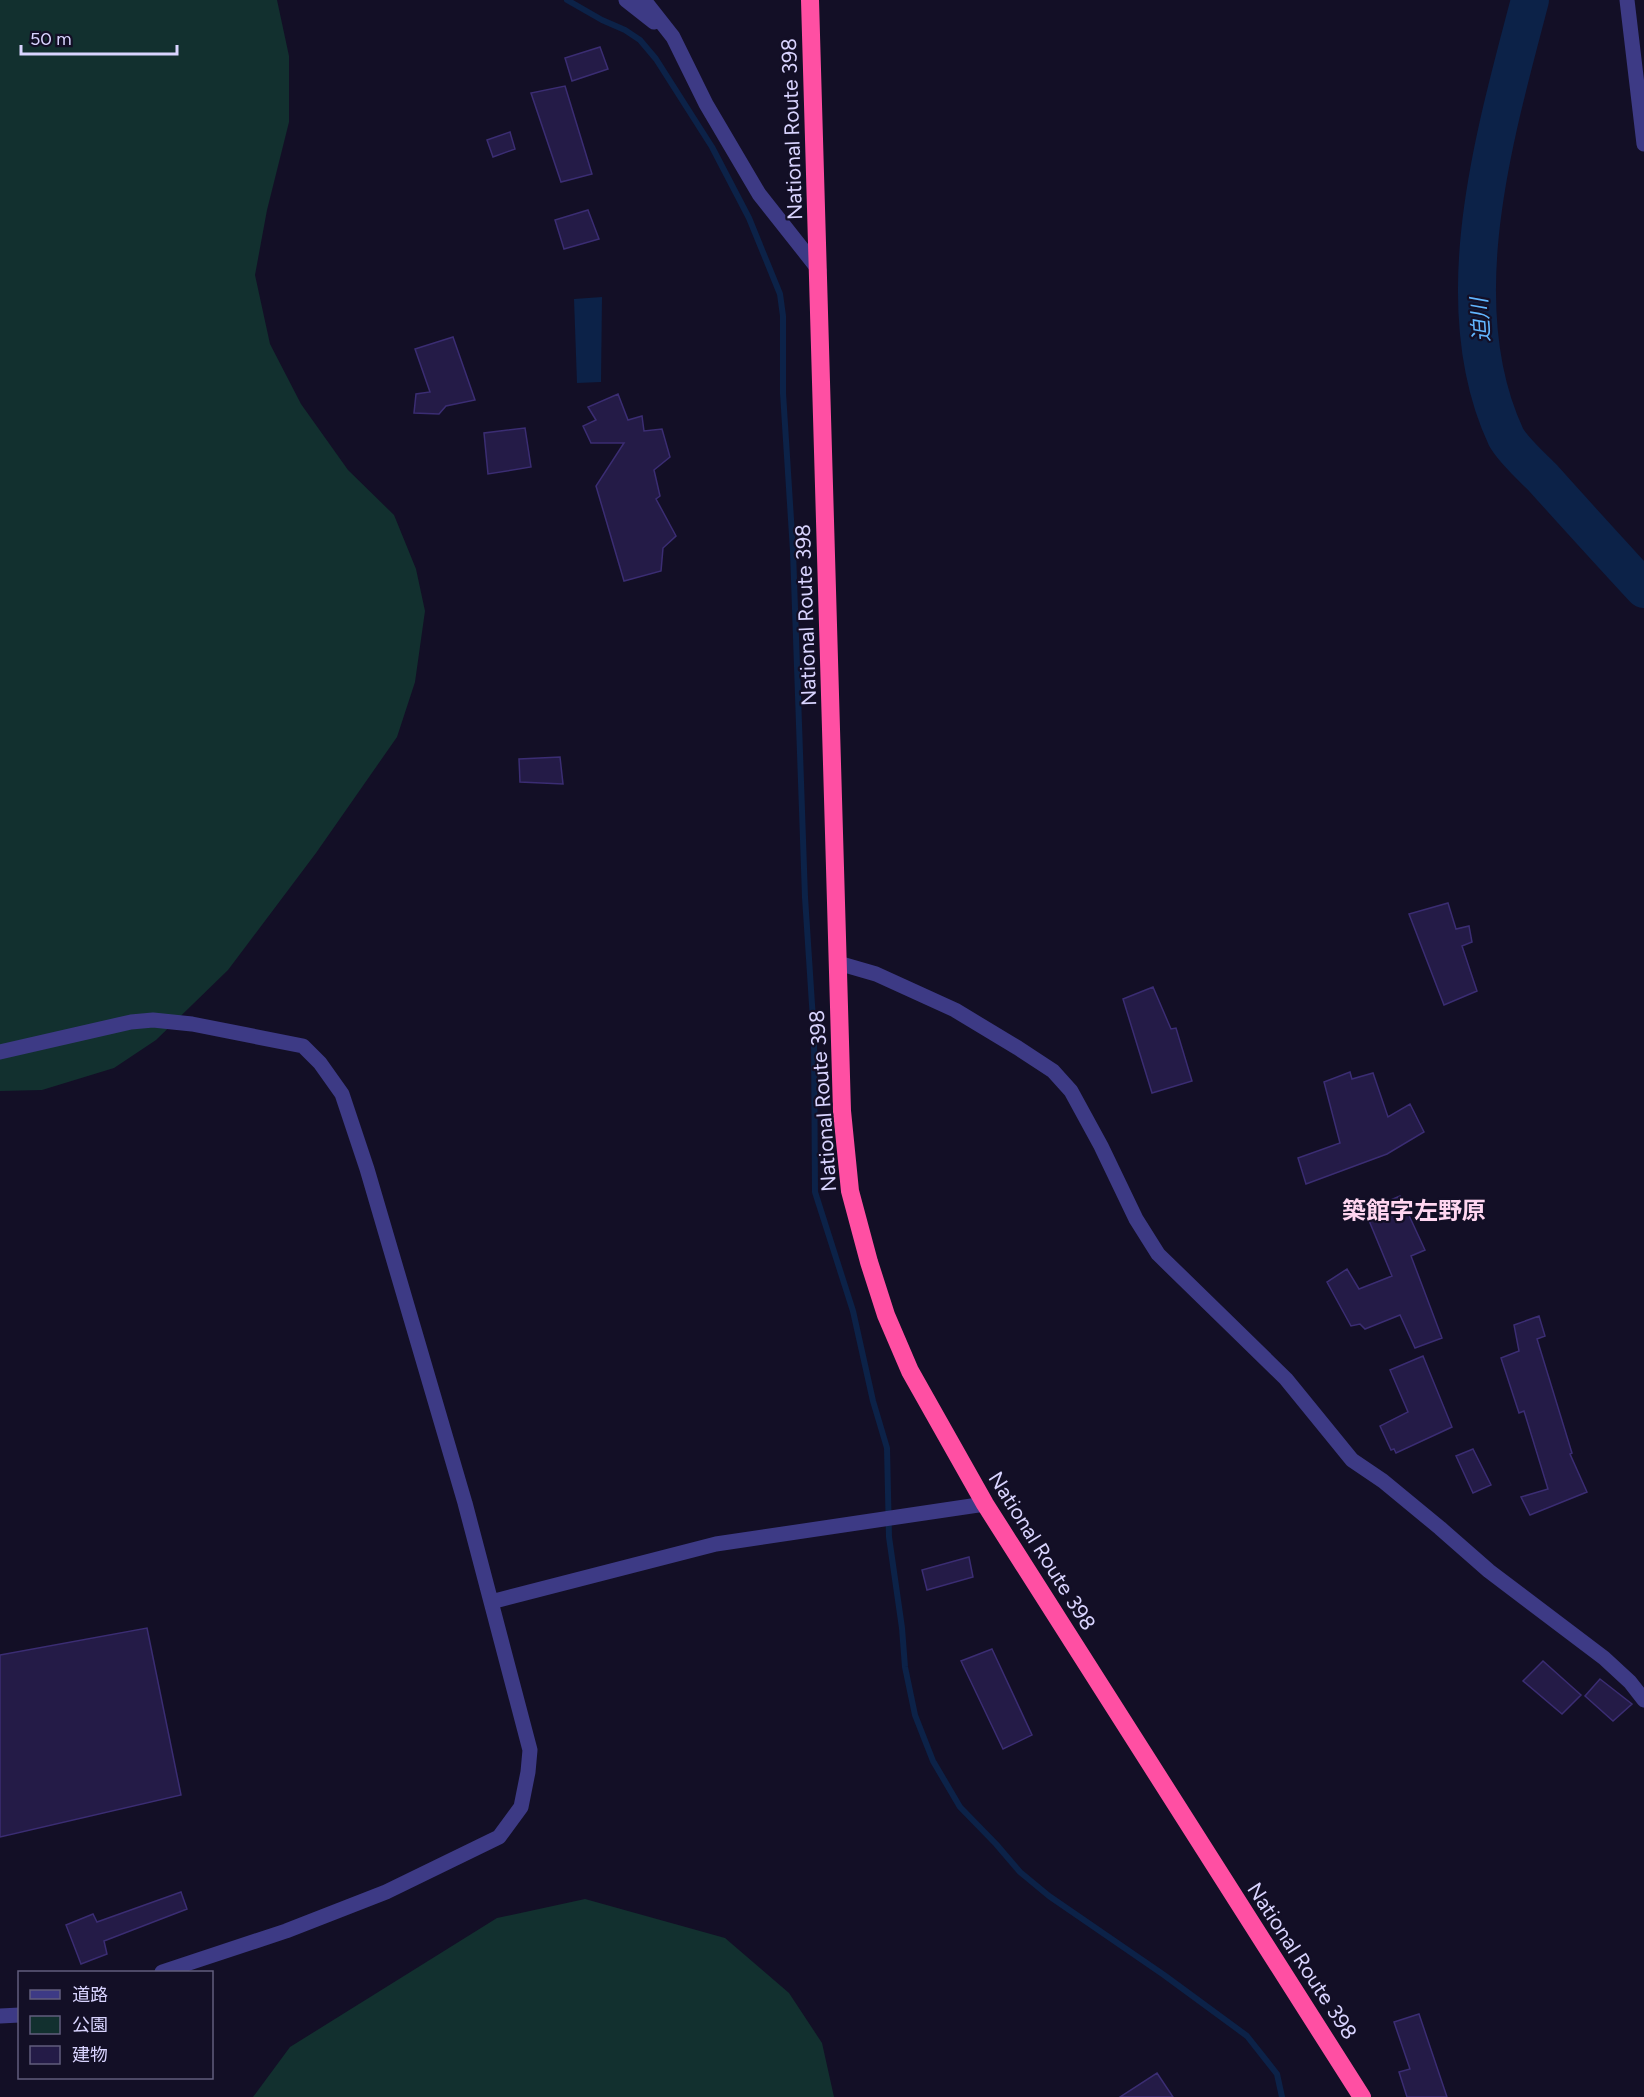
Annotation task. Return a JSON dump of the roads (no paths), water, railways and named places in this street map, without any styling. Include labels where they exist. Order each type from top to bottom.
[{"type":"highway","name":"National Route 398","points":[[810,0],[842,1112],[850,1191],[886,1315],[910,1371],[944,1434],[986,1504],[1362,2097]]},
{"type":"street","points":[[626,0],[673,37]]},
{"type":"street","points":[[644,0],[673,37],[706,104],[759,194],[819,270]]},
{"type":"street","points":[[1627,0],[1644,144]]},
{"type":"street","points":[[838,963],[876,974],[955,1010],[1053,1071],[1071,1091],[1101,1146],[1136,1220],[1158,1254],[1286,1379],[1352,1461],[1383,1481],[1490,1571],[1604,1658],[1644,1700]]},
{"type":"street","points":[[0,1052],[131,1022],[153,1020],[192,1024],[303,1046],[320,1063],[342,1094],[367,1169],[465,1503],[530,1750],[521,1807],[499,1837],[386,1892],[286,1930],[165,1971]]},
{"type":"street","points":[[491,1602],[716,1544],[986,1504]]},
{"type":"street","points":[[0,2016],[18,2015]]},
{"type":"water","points":[[602,297],[601,382],[577,383],[574,299]]},
{"type":"waterway","points":[[567,0],[625,30],[640,40],[656,59],[712,147],[749,218],[780,294],[783,316],[783,393],[793,551],[805,897],[814,1035],[815,1192],[853,1311],[873,1401],[887,1448],[889,1537],[905,1667],[915,1715],[933,1761],[960,1807],[1020,1872],[1049,1896],[1164,1975],[1247,2036],[1277,2074],[1282,2097]]},
{"type":"waterway","name":"迫川","points":[[1530,0],[1503,106],[1482,219],[1477,276],[1479,331],[1488,386],[1506,437],[1513,447],[1644,589]]},
{"type":"district","name":"築館字左野原","points":[[1414,1211]]}]
